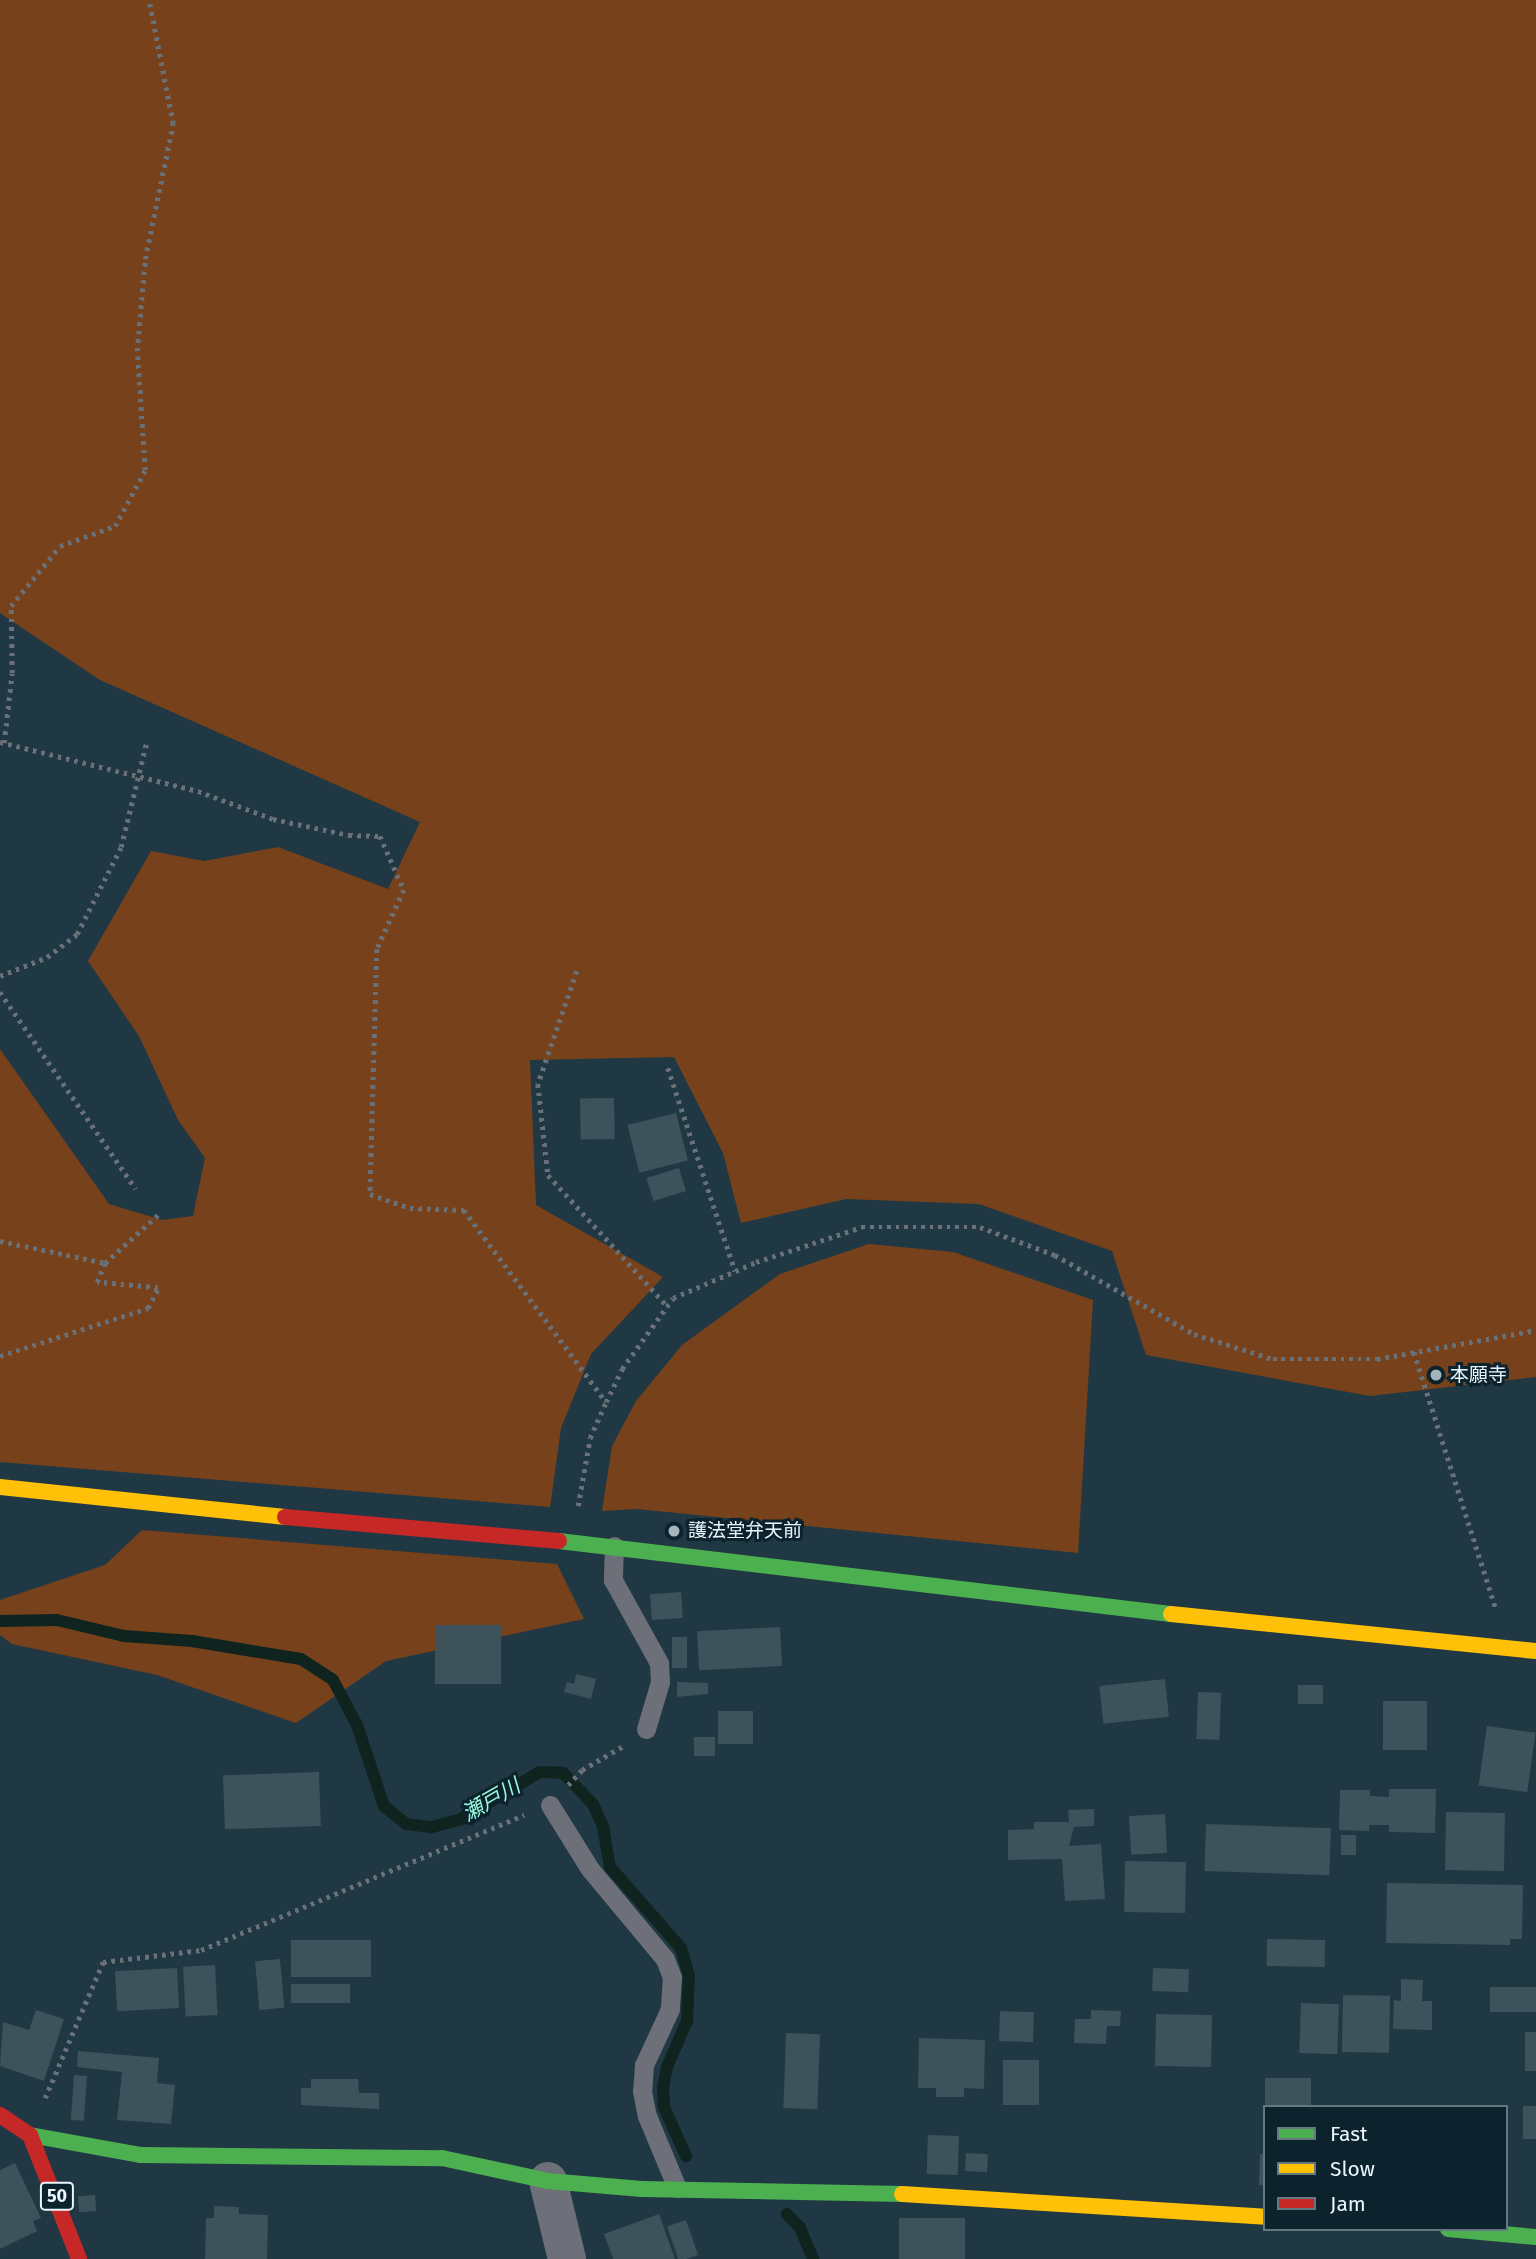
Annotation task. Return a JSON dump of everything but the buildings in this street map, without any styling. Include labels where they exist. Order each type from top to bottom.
[{"type":"street","points":[[0,1487],[123,1503],[614,1546],[1053,1602],[1508,1646],[1536,1651]]},
{"type":"street","points":[[0,2115],[30,2135],[141,2155],[442,2158],[548,2181],[677,2188],[829,2189],[1263,2217]]},
{"type":"street","name":"50","points":[[30,2135],[79,2259]]},
{"type":"street","points":[[548,2181],[567,2259]]},
{"type":"street","points":[[1470,2231],[1536,2237]]},
{"type":"lane","points":[[614,1546],[613,1580],[659,1663],[660,1682],[646,1729]]},
{"type":"lane","points":[[556,1798],[590,1869],[665,1959],[672,1977],[670,2009],[644,2065],[642,2091],[647,2116],[677,2188]]},
{"type":"path","points":[[149,0],[173,124],[145,259],[137,351],[145,470],[115,526],[60,546],[11,606],[12,673],[2,742],[136,778],[198,791],[273,819],[349,835],[380,836],[404,890],[377,949],[370,1194],[410,1208],[464,1210],[606,1402]]},
{"type":"path","points":[[0,976],[47,957],[76,934],[121,847],[147,740]]},
{"type":"path","points":[[577,971],[538,1084],[548,1175],[667,1306]]},
{"type":"path","points":[[0,992],[136,1189]]},
{"type":"path","points":[[668,1068],[735,1271]]},
{"type":"path","points":[[0,1356],[148,1308],[158,1288],[97,1282],[105,1263],[161,1212]]},
{"type":"path","points":[[572,1542],[590,1438],[622,1369],[673,1298],[735,1271],[862,1227],[980,1227],[1055,1255],[1194,1334],[1273,1359],[1377,1359],[1536,1330]]},
{"type":"path","points":[[0,1241],[105,1263]]},
{"type":"path","points":[[1414,1352],[1508,1646]]},
{"type":"path","points":[[30,2135],[103,1962],[201,1950],[556,1798],[582,1770],[646,1729]]},
{"type":"shaded area","points":[[0,0],[1536,0],[1536,1377],[1370,1396],[1146,1355],[1112,1251],[979,1204],[846,1199],[741,1223],[723,1153],[674,1057],[530,1060],[536,1205],[663,1277],[591,1354],[561,1428],[550,1507],[0,1462],[0,1049],[109,1204],[162,1220],[193,1216],[205,1158],[178,1120],[139,1036],[88,961],[151,851],[204,861],[278,847],[388,889],[420,822],[100,680],[0,613]]},
{"type":"shaded area","points":[[869,1244],[953,1252],[1093,1300],[1078,1553],[637,1509],[602,1511],[612,1446],[636,1401],[682,1345],[780,1274]]},
{"type":"shaded area","points":[[142,1530],[557,1564],[584,1619],[386,1661],[296,1723],[157,1675],[12,1644],[0,1635],[0,1600],[105,1565]]},
{"type":"waterway","name":"瀬戸川","points":[[0,1621],[57,1620],[124,1636],[192,1641],[301,1659],[333,1680],[357,1725],[384,1806],[406,1824],[432,1827],[459,1820],[540,1772],[563,1773],[593,1804],[603,1826],[610,1867],[681,1948],[689,1976],[687,2021],[667,2067],[663,2088],[664,2107],[686,2156]]},
{"type":"waterway","name":"瀬戸川","points":[[787,2214],[800,2228],[813,2259]]},
{"type":"traffic: fast","points":[[559,1541],[1171,1614]]},
{"type":"traffic: fast","points":[[30,2135],[141,2155],[442,2158],[548,2181],[642,2189],[902,2194]]},
{"type":"traffic: fast","points":[[1470,2231],[1536,2237]]},
{"type":"traffic: slow","points":[[0,1487],[285,1517]]},
{"type":"traffic: slow","points":[[1171,1614],[1536,1651]]},
{"type":"traffic: slow","points":[[902,2194],[1263,2217]]},
{"type":"traffic: jam","points":[[285,1517],[559,1541]]},
{"type":"traffic: jam","points":[[0,2115],[30,2135],[79,2259]]},
{"type":"place","name":"本願寺","points":[[1436,1375]]},
{"type":"place","name":"護法堂弁天前","points":[[674,1531]]}]
